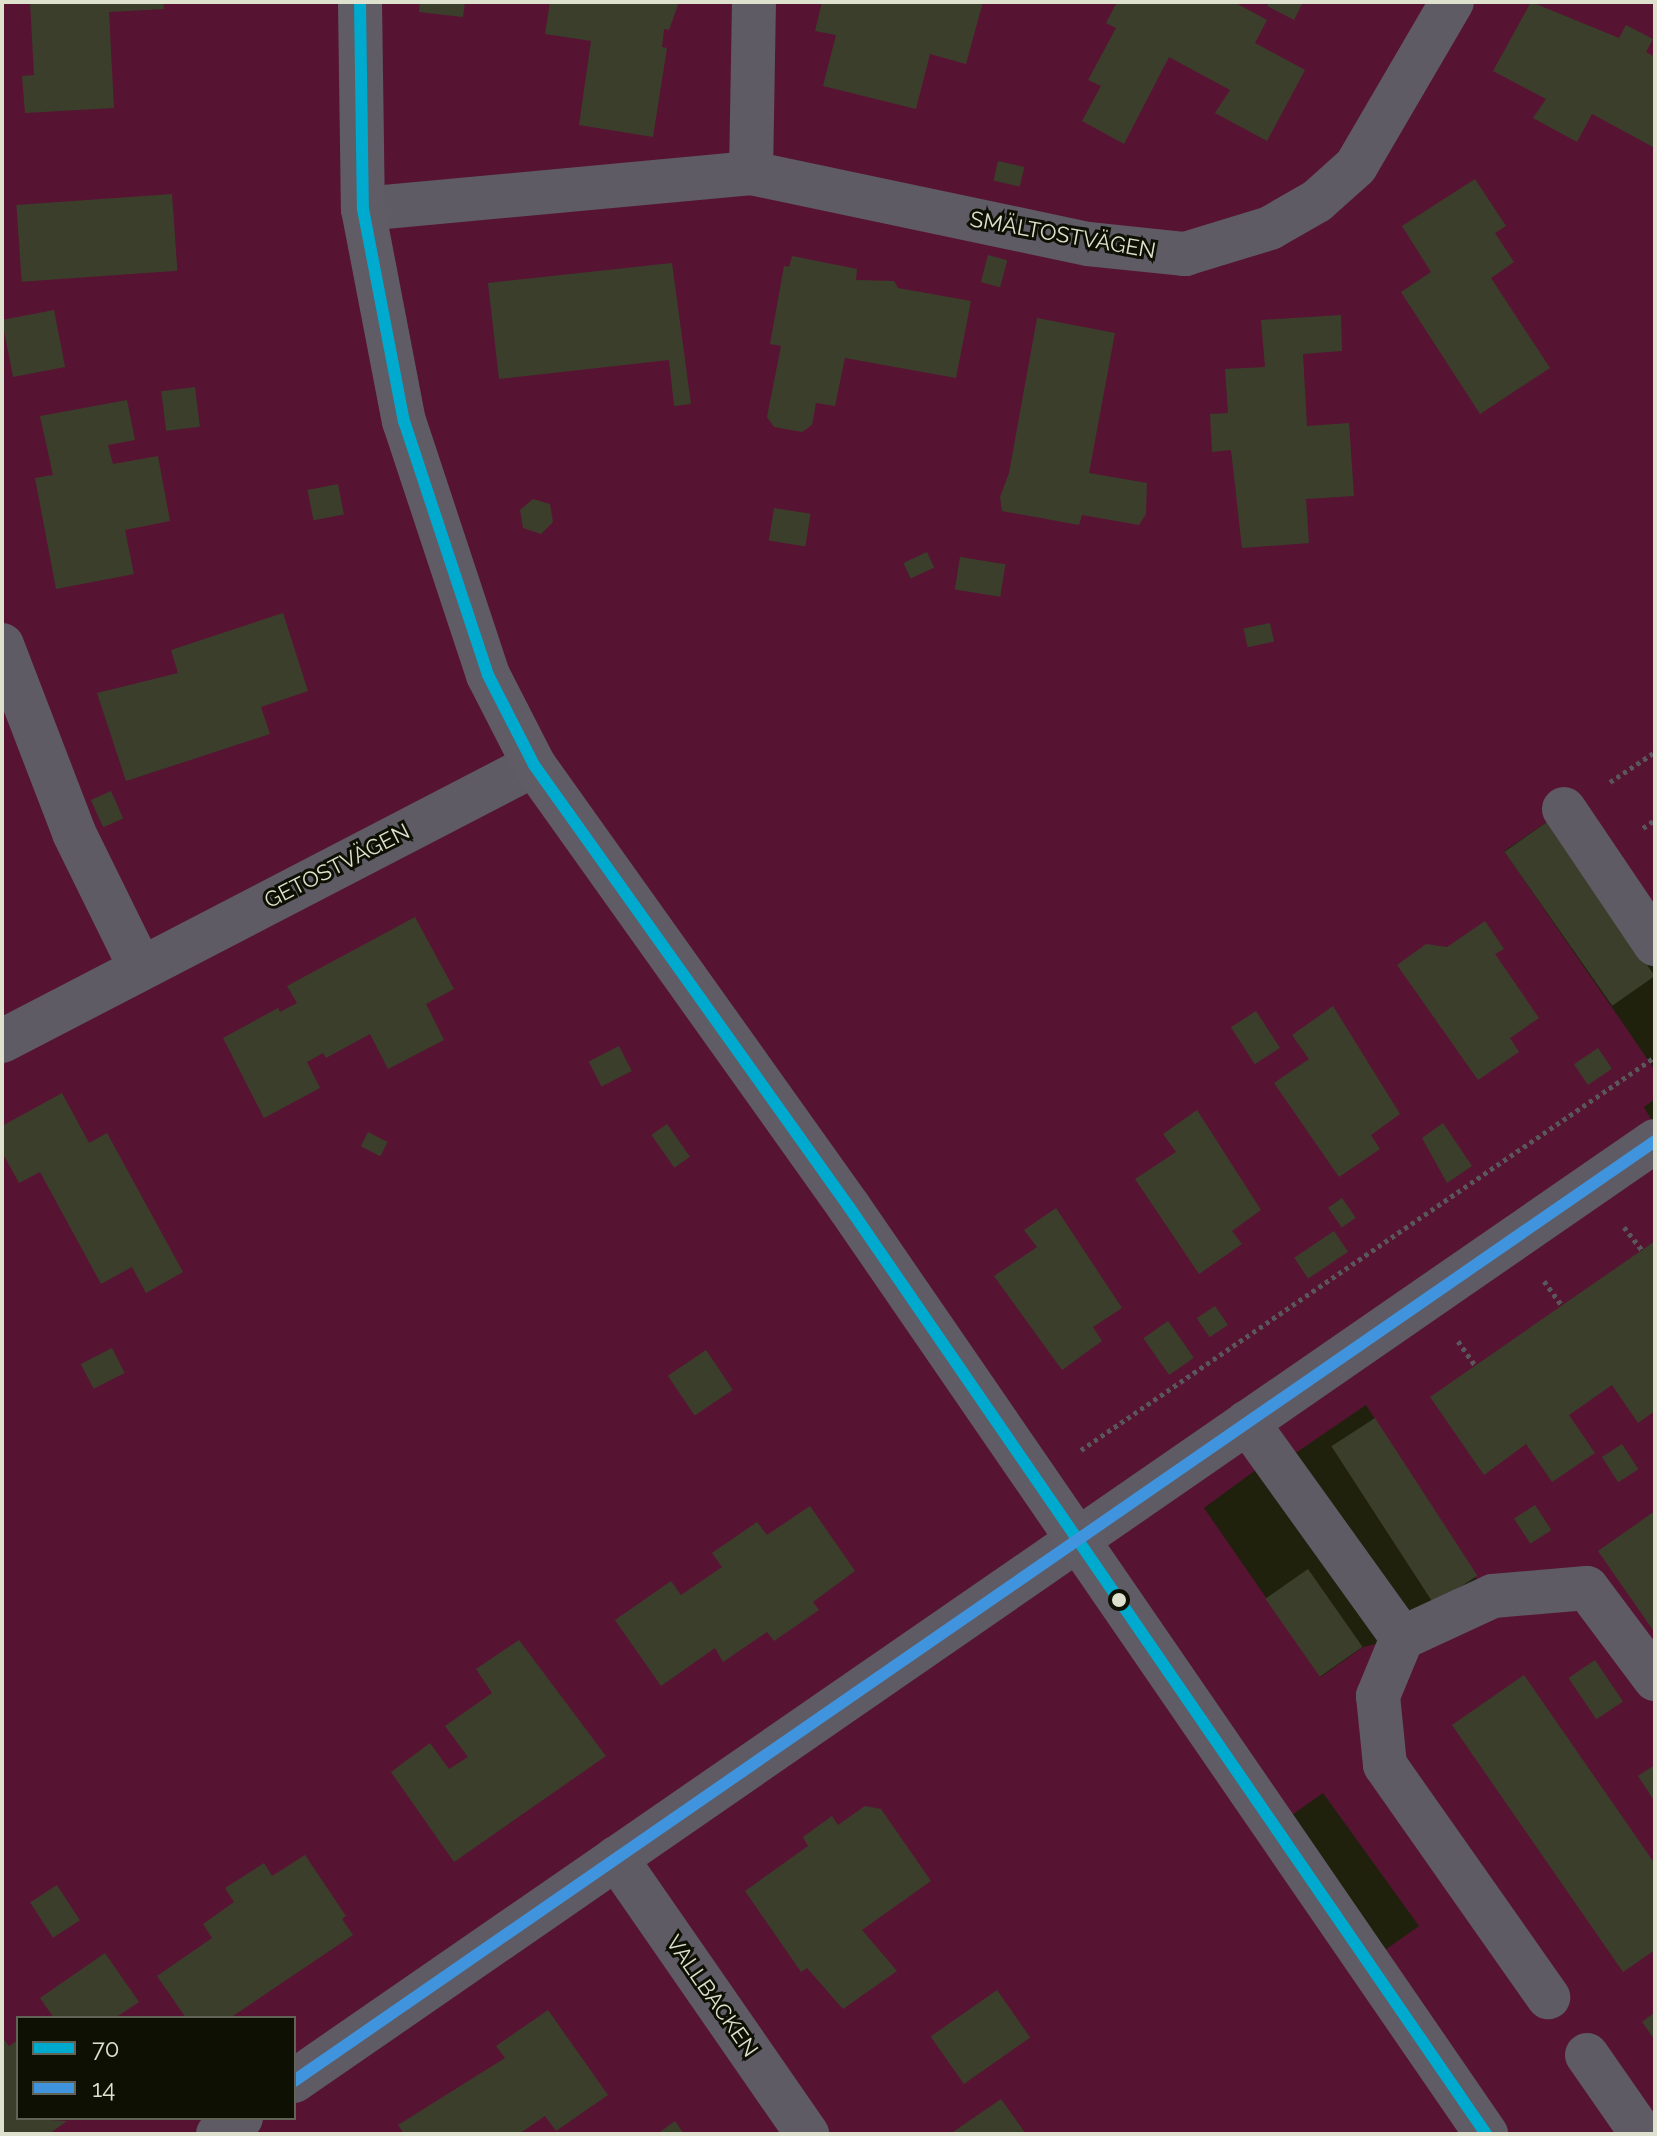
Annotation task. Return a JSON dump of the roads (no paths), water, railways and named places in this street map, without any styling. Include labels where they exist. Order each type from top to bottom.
[{"type":"street","points":[[360,2],[363,209],[404,421],[488,675],[534,765],[1037,1479],[1486,2134]]},
{"type":"street","points":[[751,173],[754,2]]},
{"type":"street","name":"SMÄLTOSTVÄGEN","points":[[363,209],[751,173],[1088,244],[1185,254],[1270,228],[1317,201],[1356,166],[1452,2]]},
{"type":"street","points":[[2,645],[74,833],[140,967]]},
{"type":"street","name":"GETOSTVÄGEN","points":[[2,1041],[534,765]]},
{"type":"street","points":[[1564,809],[1655,944]]},
{"type":"street","points":[[296,2080],[1077,1537],[1655,1141]]},
{"type":"street","points":[[1247,1422],[1402,1638]]},
{"type":"street","points":[[1548,1997],[1385,1765],[1378,1696],[1402,1638],[1493,1596],[1587,1588],[1655,1679]]},
{"type":"street","name":"VALLBACKEN","points":[[616,1858],[807,2134]]},
{"type":"street","points":[[1587,2055],[1642,2134]]},
{"type":"street","points":[[218,2134],[238,2120]]}]
